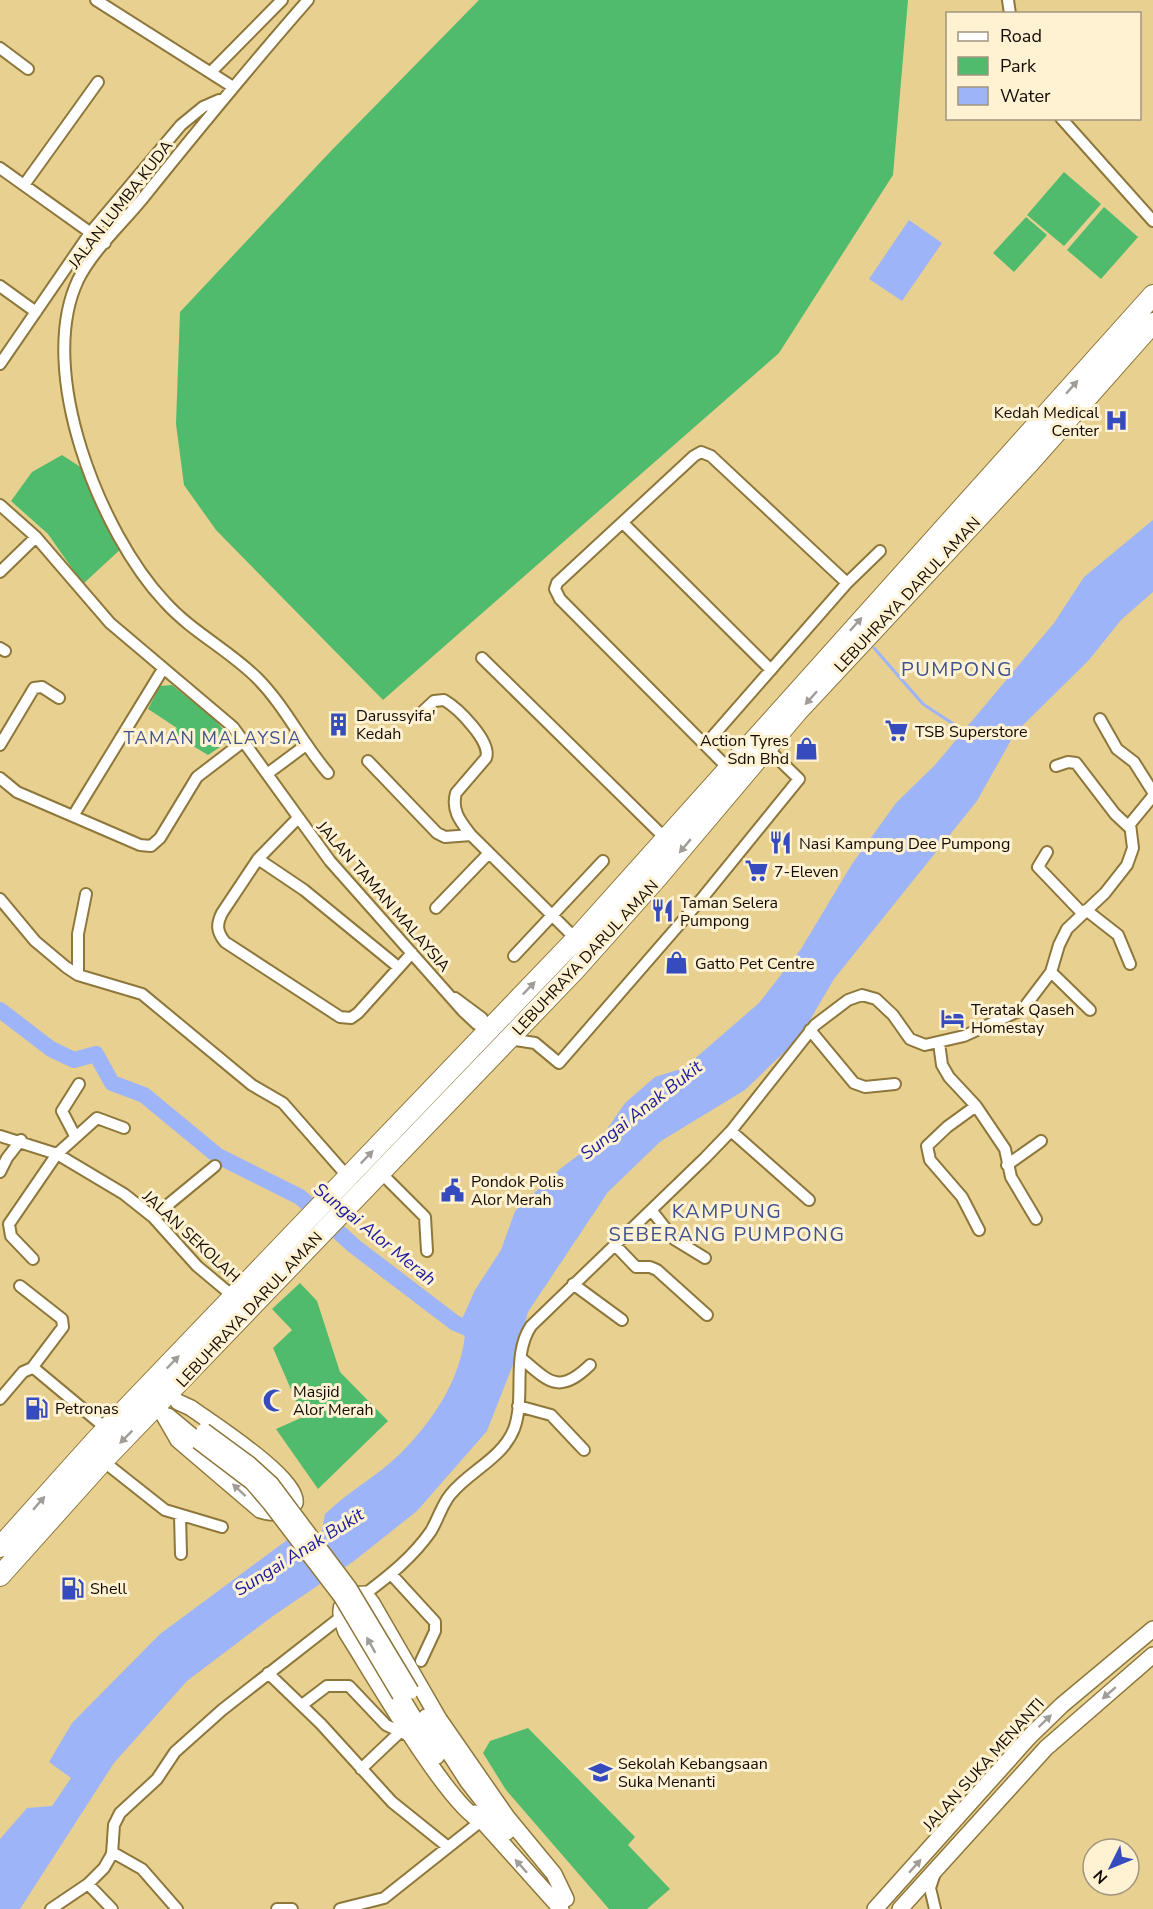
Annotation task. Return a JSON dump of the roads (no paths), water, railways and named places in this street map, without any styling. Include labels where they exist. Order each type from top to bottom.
[{"type":"highway","name":"LEBUHRAYA DARUL AMAN","points":[[334,1205],[348,1177],[493,1032],[831,652],[1002,470],[1153,296]]},
{"type":"highway","name":"LEBUHRAYA DARUL AMAN","points":[[493,1032],[502,1031],[544,1002],[657,878],[849,654],[1031,461],[1153,323]]},
{"type":"highway","points":[[993,502],[1002,470],[1031,461]]},
{"type":"highway","name":"LEBUHRAYA DARUL AMAN","points":[[0,1576],[103,1461],[178,1394],[305,1237],[334,1205],[379,1171],[467,1083],[489,1044],[493,1032]]},
{"type":"highway","name":"LEBUHRAYA DARUL AMAN","points":[[4,1536],[234,1297],[305,1237]]},
{"type":"street","points":[[96,0],[233,87]]},
{"type":"street","points":[[211,72],[282,0]]},
{"type":"street","name":"JALAN LUMBA KUDA","points":[[308,0],[222,99],[105,243],[80,278],[66,318],[67,386],[86,465],[106,509],[143,576],[180,617],[257,678],[328,773]]},
{"type":"street","points":[[0,48],[28,69]]},
{"type":"street","points":[[24,185],[98,82]]},
{"type":"street","points":[[0,364],[90,232],[181,125],[203,107],[222,99]]},
{"type":"street","points":[[1063,120],[1153,221]]},
{"type":"street","points":[[0,168],[105,243]]},
{"type":"street","points":[[0,285],[36,312]]},
{"type":"street","points":[[729,769],[556,594],[557,583],[697,453],[705,453],[847,583]]},
{"type":"street","name":"JALAN TAMAN MALAYSIA","points":[[0,506],[36,537],[110,623],[219,713],[244,741],[297,819],[330,861],[477,1024],[493,1032]]},
{"type":"street","points":[[623,523],[771,670]]},
{"type":"street","points":[[0,572],[36,537]]},
{"type":"street","points":[[705,745],[847,583],[880,551]]},
{"type":"street","points":[[482,658],[666,839]]},
{"type":"street","points":[[74,816],[163,669]]},
{"type":"street","points":[[0,745],[34,688],[42,687],[59,698]]},
{"type":"street","points":[[419,714],[434,701],[444,700],[487,747],[486,758],[456,794],[454,800],[457,816],[471,835],[576,939]]},
{"type":"street","points":[[1100,719],[1117,749],[1134,762],[1153,794],[1129,827]]},
{"type":"street","points":[[0,778],[17,792],[140,845],[156,843],[197,777],[244,741]]},
{"type":"street","points":[[267,774],[306,745]]},
{"type":"street","points":[[493,1032],[535,1043],[559,1063],[704,896],[799,779],[767,748]]},
{"type":"street","points":[[368,761],[437,832],[445,837],[471,835]]},
{"type":"street","points":[[568,1906],[481,1821],[461,1805],[407,1736],[346,1632],[341,1617],[341,1607],[346,1598],[355,1594],[365,1594],[392,1574],[430,1532],[454,1490],[495,1455],[506,1442],[513,1431],[518,1406],[522,1345],[531,1326],[652,1212],[731,1131],[810,1030],[848,1000],[867,995],[880,1002],[915,1042],[925,1046],[1002,1020],[1023,1009],[1051,972],[1059,945],[1067,929],[1106,893],[1131,858],[1133,848],[1129,827],[1115,814],[1076,764],[1068,762],[1056,766]]},
{"type":"street","points":[[297,819],[258,859],[218,923],[218,934],[225,942],[340,1017],[346,1018],[358,1013],[397,966],[412,953]]},
{"type":"street","points":[[1047,852],[1038,867],[1084,911],[1118,935],[1130,964]]},
{"type":"street","points":[[436,908],[489,853]]},
{"type":"street","points":[[258,859],[304,890],[397,966]]},
{"type":"street","points":[[514,956],[603,861]]},
{"type":"street","points":[[78,975],[78,934],[86,894]]},
{"type":"street","points":[[0,899],[40,946],[78,975],[127,988],[150,1000],[252,1085],[283,1103],[348,1177]]},
{"type":"street","points":[[1051,972],[1090,1010]]},
{"type":"street","points":[[810,1030],[854,1083],[865,1087],[895,1084]]},
{"type":"street","points":[[939,1043],[940,1059],[945,1071],[976,1106],[1006,1152],[1011,1178],[1036,1219]]},
{"type":"street","points":[[75,1137],[62,1111],[80,1084]]},
{"type":"street","points":[[976,1106],[938,1134],[927,1146],[927,1152],[930,1160],[962,1197],[979,1230]]},
{"type":"street","points":[[33,1259],[11,1236],[9,1224],[57,1154],[97,1118],[124,1128]]},
{"type":"street","points":[[731,1131],[809,1200]]},
{"type":"street","name":"JALAN SEKOLAH","points":[[0,1136],[21,1140],[57,1154],[115,1188],[153,1217],[197,1266],[234,1297]]},
{"type":"street","points":[[0,1172],[7,1158],[21,1140]]},
{"type":"street","points":[[1007,1165],[1041,1141]]},
{"type":"street","points":[[153,1217],[215,1166]]},
{"type":"street","points":[[379,1171],[425,1217],[427,1251]]},
{"type":"street","points":[[652,1212],[674,1239],[705,1258]]},
{"type":"street","points":[[615,1245],[636,1267],[657,1270],[707,1315]]},
{"type":"street","points":[[573,1284],[622,1320]]},
{"type":"street","points":[[0,1400],[23,1372],[32,1368],[63,1327],[62,1319],[20,1286]]},
{"type":"street","points":[[521,1358],[545,1379],[556,1383],[571,1382],[590,1365]]},
{"type":"street","points":[[32,1368],[39,1371],[107,1429]]},
{"type":"street","points":[[158,1412],[178,1440],[210,1464],[260,1510],[278,1513],[295,1503],[294,1491],[268,1465],[191,1408],[178,1394]]},
{"type":"street","points":[[178,1394],[187,1416],[201,1436]]},
{"type":"street","points":[[518,1406],[551,1415],[584,1450]]},
{"type":"street","points":[[158,1412],[201,1436],[252,1482],[266,1498],[341,1596],[405,1693],[483,1803],[568,1906]]},
{"type":"street","points":[[103,1461],[157,1505],[180,1515],[222,1527]]},
{"type":"street","points":[[180,1515],[181,1554]]},
{"type":"street","points":[[392,1574],[435,1622],[435,1631],[421,1661]]},
{"type":"street","points":[[365,1594],[439,1719],[507,1817],[554,1874],[568,1906]]},
{"type":"street","points":[[51,1909],[88,1884],[104,1868],[112,1852],[114,1825],[124,1807],[157,1779],[175,1752],[268,1673],[341,1617]]},
{"type":"street","name":"JALAN SUKA MENANTI","points":[[875,1909],[1030,1736],[1062,1705],[1153,1629]]},
{"type":"street","points":[[900,1909],[1046,1748],[1153,1655]]},
{"type":"street","points":[[268,1673],[302,1705],[401,1810],[448,1847]]},
{"type":"street","points":[[302,1705],[327,1686],[349,1686],[386,1725],[407,1736]]},
{"type":"street","points":[[405,1693],[446,1771],[481,1821]]},
{"type":"street","points":[[361,1769],[407,1736]]},
{"type":"street","points":[[340,1909],[384,1898],[481,1821]]},
{"type":"street","points":[[112,1852],[142,1869],[164,1891],[177,1909]]},
{"type":"street","points":[[934,1909],[930,1888],[936,1870]]},
{"type":"street","points":[[88,1884],[112,1909]]},
{"type":"street","points":[[277,1909],[292,1909]]},
{"type":"water","points":[[909,220],[942,243],[902,301],[869,279]]},
{"type":"water","name":"Sungai Anak Bukit","points":[[1153,520],[1153,592],[1121,620],[1089,660],[1015,733],[977,801],[834,979],[800,1037],[745,1090],[661,1141],[608,1192],[528,1312],[514,1362],[487,1431],[417,1511],[354,1561],[273,1616],[187,1681],[114,1763],[20,1909],[0,1909],[0,1839],[27,1808],[52,1806],[71,1778],[49,1762],[72,1723],[160,1634],[298,1532],[307,1538],[321,1535],[325,1514],[374,1476],[413,1440],[434,1413],[451,1384],[465,1335],[455,1323],[463,1317],[475,1290],[501,1250],[515,1211],[560,1169],[601,1138],[625,1103],[655,1077],[684,1068],[759,1003],[801,949],[852,864],[896,803],[935,765],[1054,623],[1084,577]]},
{"type":"waterway","points":[[874,648],[923,704],[967,733]]},
{"type":"waterway","name":"Sungai Alor Merah","points":[[0,1010],[51,1049],[74,1060],[96,1054],[112,1083],[144,1095],[218,1156],[300,1197],[354,1246],[455,1323],[476,1332]]},
{"type":"place","name":"Kedah Medical Center","points":[[1117,421]]},
{"type":"place","name":"Darussyifa' Kedah","points":[[338,724]]},
{"type":"place","name":"TSB Superstore","points":[[897,731]]},
{"type":"place","name":"Action Tyres Sdn Bhd","points":[[807,749]]},
{"type":"place","name":"Nasi Kampung Dee Pumpong","points":[[781,843]]},
{"type":"place","name":"7-Eleven","points":[[756,871]]},
{"type":"place","name":"Taman Selera Pumpong","points":[[662,911]]},
{"type":"place","name":"Gatto Pet Centre","points":[[677,963]]},
{"type":"place","name":"Teratak Qaseh Homestay","points":[[953,1018]]},
{"type":"place","name":"Pondok Polis Alor Merah","points":[[453,1190]]},
{"type":"place","name":"Masjid Alor Merah","points":[[275,1400]]},
{"type":"place","name":"Petronas","points":[[37,1408]]},
{"type":"place","name":"Shell","points":[[72,1588]]},
{"type":"place","name":"Sekolah Kebangsaan Suka Menanti","points":[[600,1772]]},
{"type":"district","name":"PUMPONG","points":[[957,669]]},
{"type":"district","name":"TAMAN MALAYSIA","points":[[213,738]]},
{"type":"district","name":"KAMPUNG SEBERANG PUMPONG","points":[[727,1222]]}]
